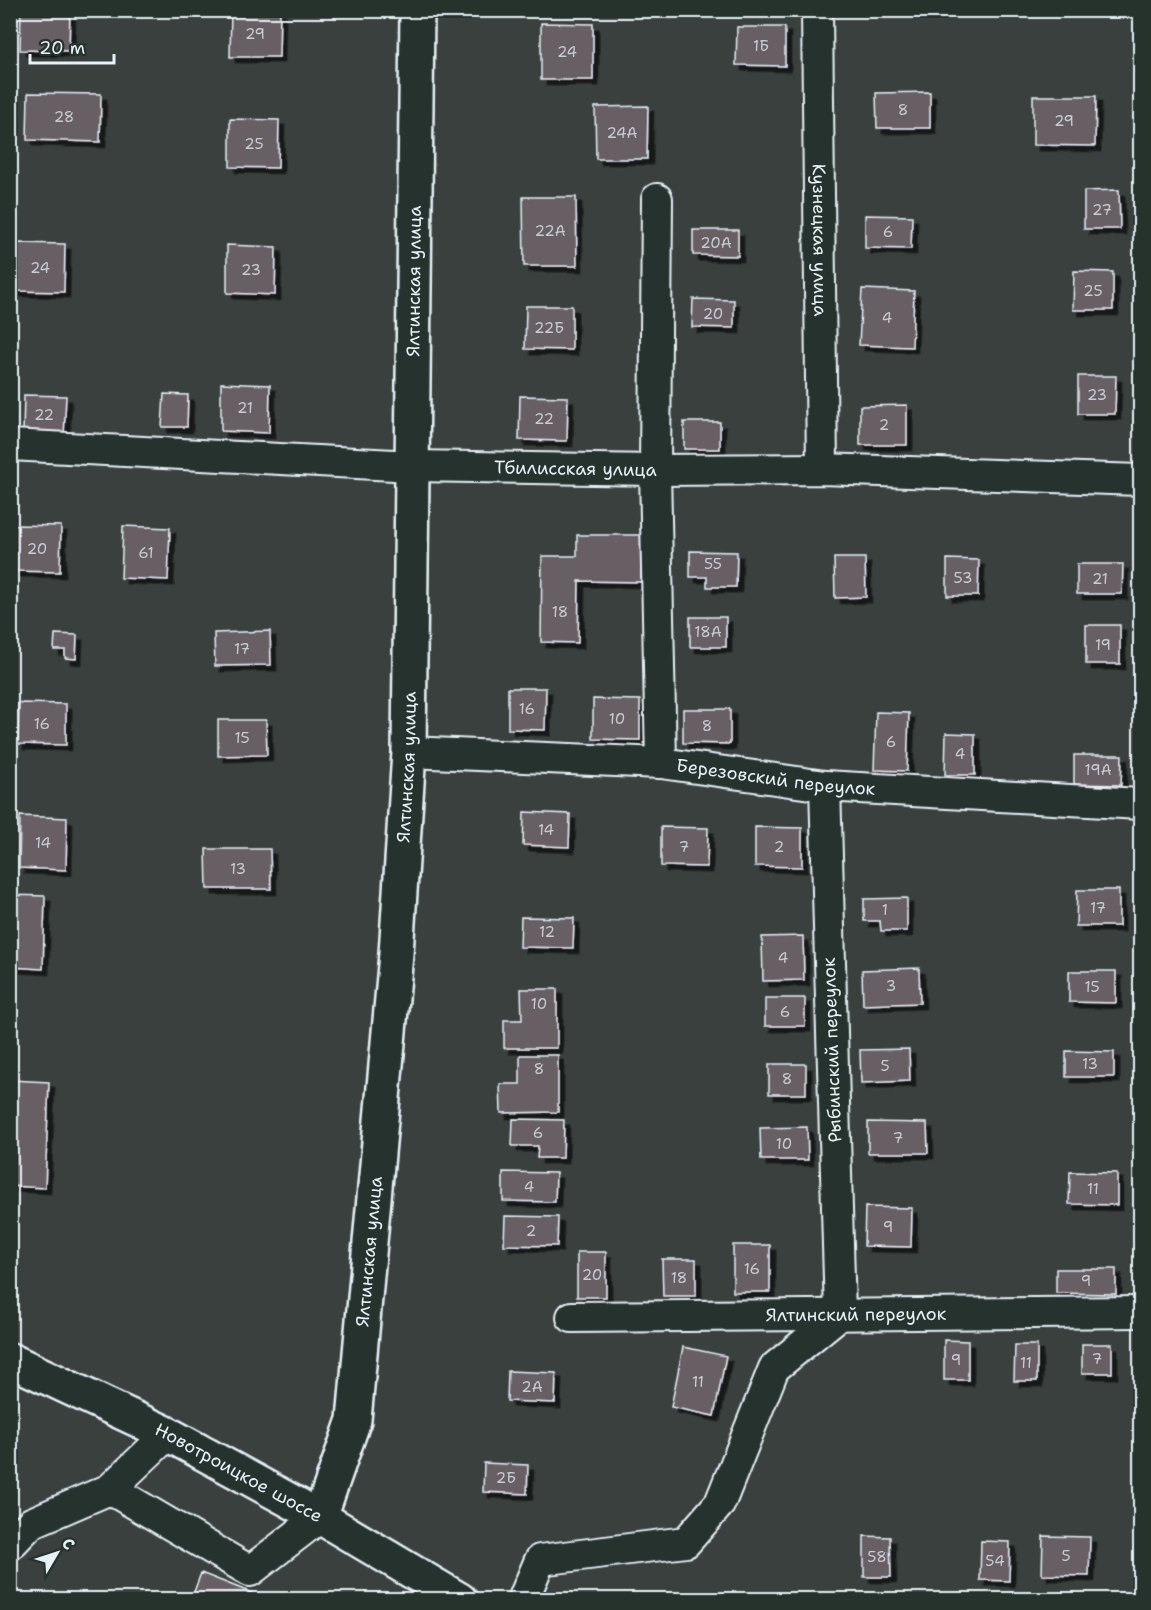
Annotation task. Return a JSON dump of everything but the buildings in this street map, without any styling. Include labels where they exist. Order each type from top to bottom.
[{"type":"main road","name":"Ялтинская улица","points":[[320,1516],[354,1420],[396,954],[409,752],[417,10]]},
{"type":"main road","name":"Новотроицкое шоссе","points":[[10,1360],[168,1434],[320,1516],[460,1599]]},
{"type":"street","name":"Кузнецкая улица","points":[[817,10],[822,469]]},
{"type":"street","points":[[657,199],[655,470],[661,763]]},
{"type":"street","name":"Тбилисская улица","points":[[10,445],[413,466],[655,470],[822,469],[1140,480]]},
{"type":"street","name":"Березовский переулок","points":[[409,752],[661,763],[825,786],[1140,804]]},
{"type":"street","name":"Рыбинский переулок","points":[[825,786],[840,1314]]},
{"type":"street","name":"Ялтинский переулок","points":[[572,1317],[1140,1312]]},
{"type":"street","points":[[523,1599],[540,1560],[686,1542],[720,1503],[774,1368],[840,1314]]},
{"type":"street","points":[[10,1545],[31,1522],[110,1489],[168,1434]]},
{"type":"street","points":[[110,1489],[250,1571],[320,1516]]}]
